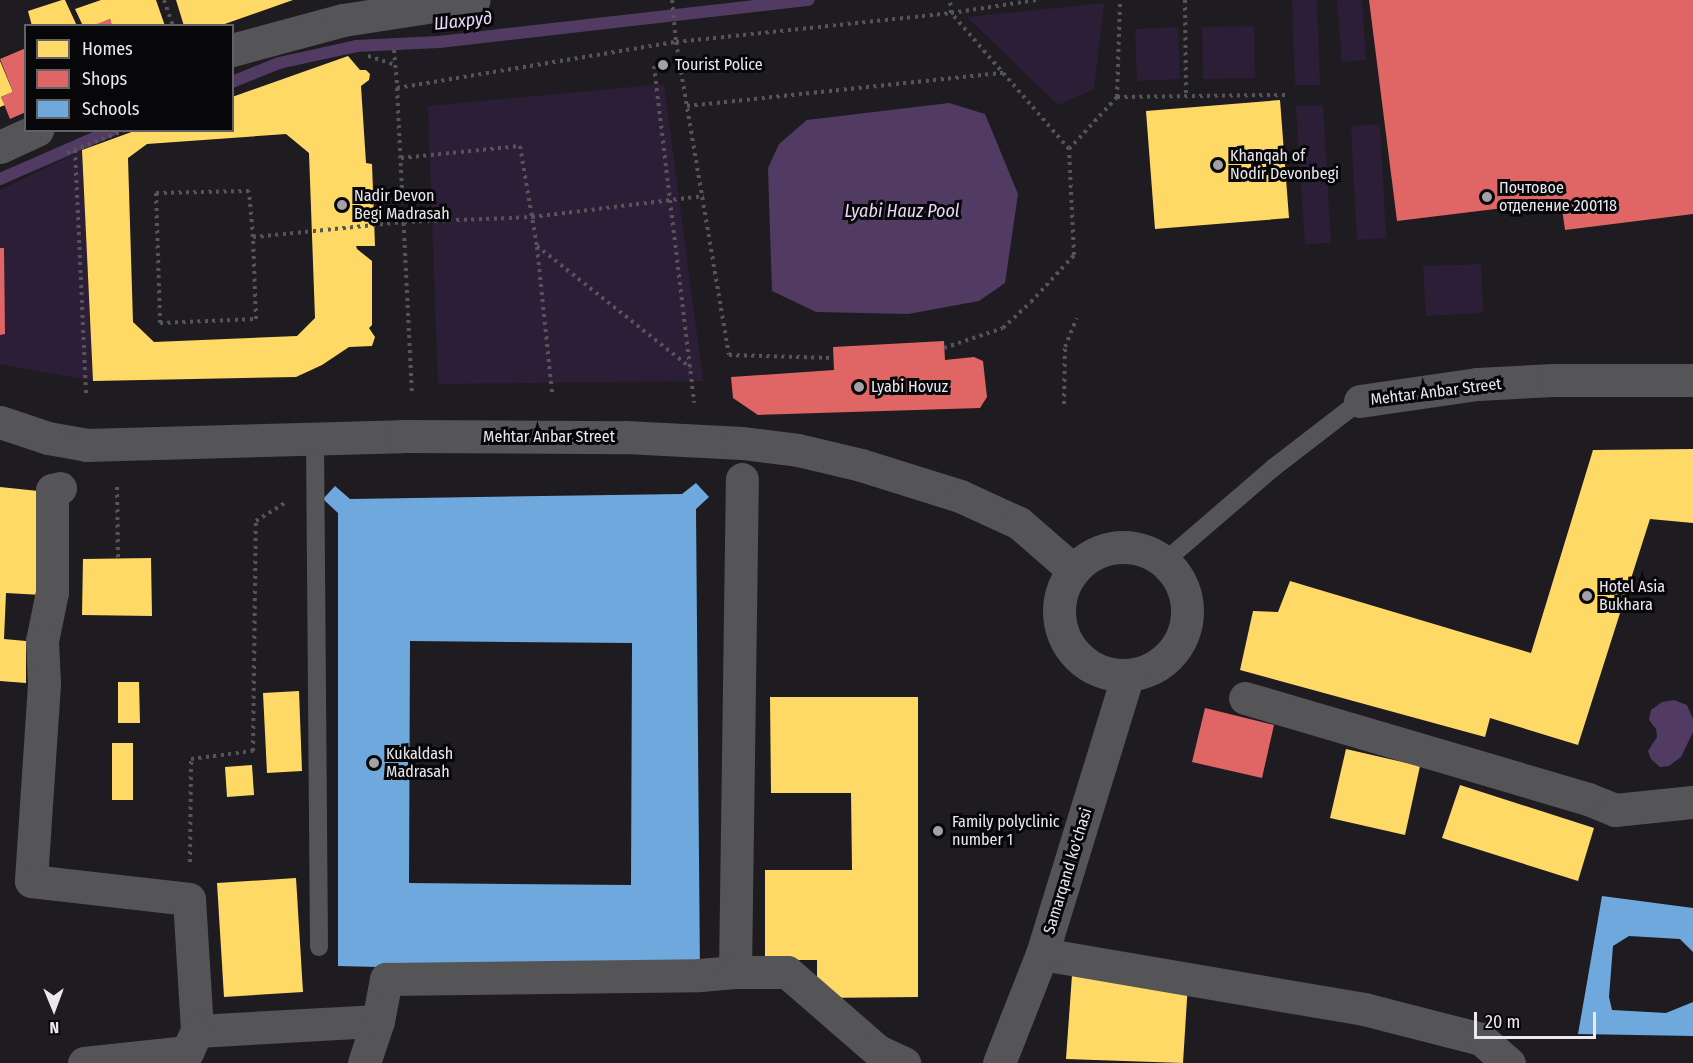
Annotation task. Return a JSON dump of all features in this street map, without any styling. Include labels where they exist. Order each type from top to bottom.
[{"type":"street","points":[[234,49],[343,20],[473,0]]},
{"type":"street","points":[[0,147],[33,132]]},
{"type":"street","name":"Mehtar Anbar Street","points":[[1360,401],[1478,384],[1566,380],[1693,380]]},
{"type":"street","name":"Mehtar Anbar Street","points":[[0,422],[48,438],[86,445],[402,436],[624,437],[742,443],[798,450],[861,465],[960,496],[1019,523],[1072,568]]},
{"type":"street","points":[[735,972],[742,479]]},
{"type":"street","points":[[60,489],[52,490],[52,592],[42,641],[44,684],[31,880],[189,899],[197,1031],[187,1052],[84,1063]]},
{"type":"street","points":[[1117,546],[1142,548],[1165,561],[1181,581],[1188,606],[1185,631],[1172,653],[1152,669],[1128,675],[1102,672],[1080,661],[1064,641],[1057,616],[1060,591],[1072,568],[1092,553],[1117,546]]},
{"type":"street","name":"Samarqand ko'chasi","points":[[999,1063],[1042,954],[1128,675]]},
{"type":"street","points":[[1245,698],[1588,799],[1615,810],[1693,802]]},
{"type":"street","points":[[1042,954],[1364,1009],[1481,1039],[1509,1063]]},
{"type":"street","points":[[364,1063],[378,1021],[386,980],[787,972],[878,1051],[904,1063]]},
{"type":"street","points":[[197,1031],[378,1021]]},
{"type":"lane","name":"Mehtar Anbar Street","points":[[1165,561],[1273,468],[1360,401]]},
{"type":"lane","points":[[315,439],[319,947]]},
{"type":"path","points":[[164,0],[172,24]]},
{"type":"path","points":[[672,0],[676,42],[704,196],[729,356],[834,358]]},
{"type":"path","points":[[944,348],[1003,328],[1031,302],[1074,255],[1069,149],[951,13],[950,0]]},
{"type":"path","points":[[397,88],[676,42],[951,13],[1036,0]]},
{"type":"path","points":[[1069,149],[1117,97],[1120,0]]},
{"type":"path","points":[[1185,0],[1186,96]]},
{"type":"path","points":[[395,65],[412,393]]},
{"type":"path","points":[[654,66],[695,397]]},
{"type":"path","points":[[687,106],[1004,73]]},
{"type":"path","points":[[1117,97],[1288,95]]},
{"type":"path","points":[[401,158],[520,146],[537,246],[552,392]]},
{"type":"path","points":[[75,150],[86,395]]},
{"type":"path","points":[[249,191],[253,237],[256,319],[160,323],[156,193],[249,191]]},
{"type":"path","points":[[253,237],[404,222],[532,217],[704,196]]},
{"type":"path","points":[[537,246],[692,368]]},
{"type":"path","points":[[1064,404],[1065,347],[1077,318]]},
{"type":"path","points":[[189,899],[191,759],[253,751],[256,521],[314,484]]},
{"type":"path","points":[[117,488],[117,559]]},
{"type":"shaded area","points":[[1292,0],[1317,0],[1320,85],[1295,85]]},
{"type":"shaded area","points":[[1337,0],[1362,0],[1366,60],[1342,62]]},
{"type":"shaded area","points":[[1104,3],[1094,89],[1058,105],[967,17]]},
{"type":"shaded area","points":[[1254,26],[1255,78],[1203,79],[1202,27]]},
{"type":"shaded area","points":[[1178,27],[1180,79],[1137,81],[1135,29]]},
{"type":"shaded area","points":[[664,84],[703,381],[438,384],[428,106]]},
{"type":"shaded area","points":[[1323,105],[1331,243],[1305,244],[1296,106]]},
{"type":"shaded area","points":[[1380,124],[1386,238],[1357,240],[1351,126]]},
{"type":"shaded area","points":[[82,150],[93,381],[0,364],[0,190]]},
{"type":"shaded area","points":[[1481,264],[1483,313],[1426,316],[1423,266]]},
{"type":"water","name":"Lyabi Hauz Pool","points":[[949,103],[985,114],[1018,194],[1005,283],[979,301],[908,314],[816,312],[772,291],[768,168],[779,144],[807,120]]},
{"type":"water","points":[[1674,700],[1687,705],[1693,719],[1693,732],[1681,757],[1669,766],[1660,767],[1651,759],[1648,751],[1657,737],[1656,729],[1649,720],[1651,710],[1662,702]]},
{"type":"building: Homes","points":[[65,0],[76,24],[31,24],[28,11]]},
{"type":"building: Homes","points":[[101,0],[156,0],[164,24],[111,24],[110,19],[99,24],[82,24],[75,9]]},
{"type":"building: Homes","points":[[176,0],[293,0],[225,24],[183,24]]},
{"type":"building: Homes","name":"Nadir Devon Begi Madrasah","points":[[348,56],[360,70],[366,70],[370,74],[369,80],[361,86],[366,163],[372,164],[375,246],[356,246],[372,261],[372,325],[369,328],[375,337],[372,346],[349,347],[322,365],[296,377],[93,381],[82,150],[132,132],[234,132],[234,96]],"holes":[[[286,134],[309,153],[315,318],[297,336],[154,342],[133,322],[128,158],[147,144]]]},
{"type":"building: Homes","points":[[0,61],[13,92],[1,97],[5,105],[0,107]]},
{"type":"building: Homes","name":"Khanqah of Nodir Devonbegi","points":[[1280,100],[1289,218],[1155,229],[1146,111]]},
{"type":"building: Homes","name":"Hotel Asia Bukhara","points":[[1693,449],[1693,523],[1650,519],[1578,745],[1490,718],[1485,737],[1240,670],[1253,611],[1278,612],[1290,581],[1531,653],[1593,450]]},
{"type":"building: Homes","points":[[0,487],[48,492],[42,595],[6,593],[4,639],[26,641],[26,683],[0,681]]},
{"type":"building: Homes","points":[[151,558],[152,616],[82,615],[83,559]]},
{"type":"building: Homes","points":[[118,682],[139,682],[140,723],[118,723]]},
{"type":"building: Homes","points":[[299,691],[302,771],[267,773],[263,693]]},
{"type":"building: Homes","points":[[770,697],[918,697],[918,997],[817,998],[817,960],[765,960],[765,870],[852,870],[851,793],[771,793]]},
{"type":"building: Homes","points":[[112,743],[133,743],[133,800],[112,800]]},
{"type":"building: Homes","points":[[1346,749],[1420,766],[1405,835],[1330,818]]},
{"type":"building: Homes","points":[[252,765],[254,795],[227,797],[225,767]]},
{"type":"building: Homes","points":[[1460,785],[1594,828],[1578,881],[1442,838]]},
{"type":"building: Homes","points":[[296,878],[303,992],[224,997],[217,883]]},
{"type":"building: Homes","points":[[1072,975],[1188,983],[1183,1063],[1066,1059]]},
{"type":"building: Shops","points":[[1369,0],[1693,0],[1693,214],[1565,230],[1561,201],[1397,221]]},
{"type":"building: Shops","points":[[110,19],[111,24],[97,24]]},
{"type":"building: Shops","points":[[24,49],[24,113],[10,119],[1,97],[13,92],[0,59]]},
{"type":"building: Shops","points":[[0,248],[4,248],[5,334],[0,335]]},
{"type":"building: Shops","name":"Lyabi Hovuz","points":[[944,341],[945,360],[974,357],[983,361],[987,397],[980,408],[758,415],[733,398],[731,377],[834,370],[833,347]]},
{"type":"building: Shops","points":[[1205,708],[1274,725],[1262,778],[1192,762]]},
{"type":"building: Schools","name":"Kukaldash Madrasah","points":[[696,483],[709,497],[696,509],[700,975],[338,966],[338,513],[323,499],[335,486],[350,499],[682,494]],"holes":[[[410,641],[632,643],[631,885],[409,883]]]},
{"type":"building: Schools","points":[[1602,896],[1693,908],[1693,952],[1680,939],[1629,936],[1613,946],[1609,997],[1612,1010],[1666,1013],[1693,1002],[1693,1036],[1578,1034]]},
{"type":"waterway","name":"Шахруд","points":[[234,81],[279,63],[356,46],[439,42],[809,0]]},
{"type":"waterway","name":"Шахруд","points":[[0,179],[107,132]]},
{"type":"place","name":"Tourist Police","points":[[663,65]]},
{"type":"place","name":"Khanqah of Nodir Devonbegi","points":[[1218,165]]},
{"type":"place","name":"Почтовое отделение 200118","points":[[1487,197]]},
{"type":"place","name":"Nadir Devon Begi Madrasah","points":[[342,205]]},
{"type":"place","name":"Lyabi Hovuz","points":[[859,387]]},
{"type":"place","name":"Hotel Asia Bukhara","points":[[1587,596]]},
{"type":"place","name":"Kukaldash Madrasah","points":[[374,763]]},
{"type":"place","name":"Family polyclinic number 1","points":[[938,831]]}]
